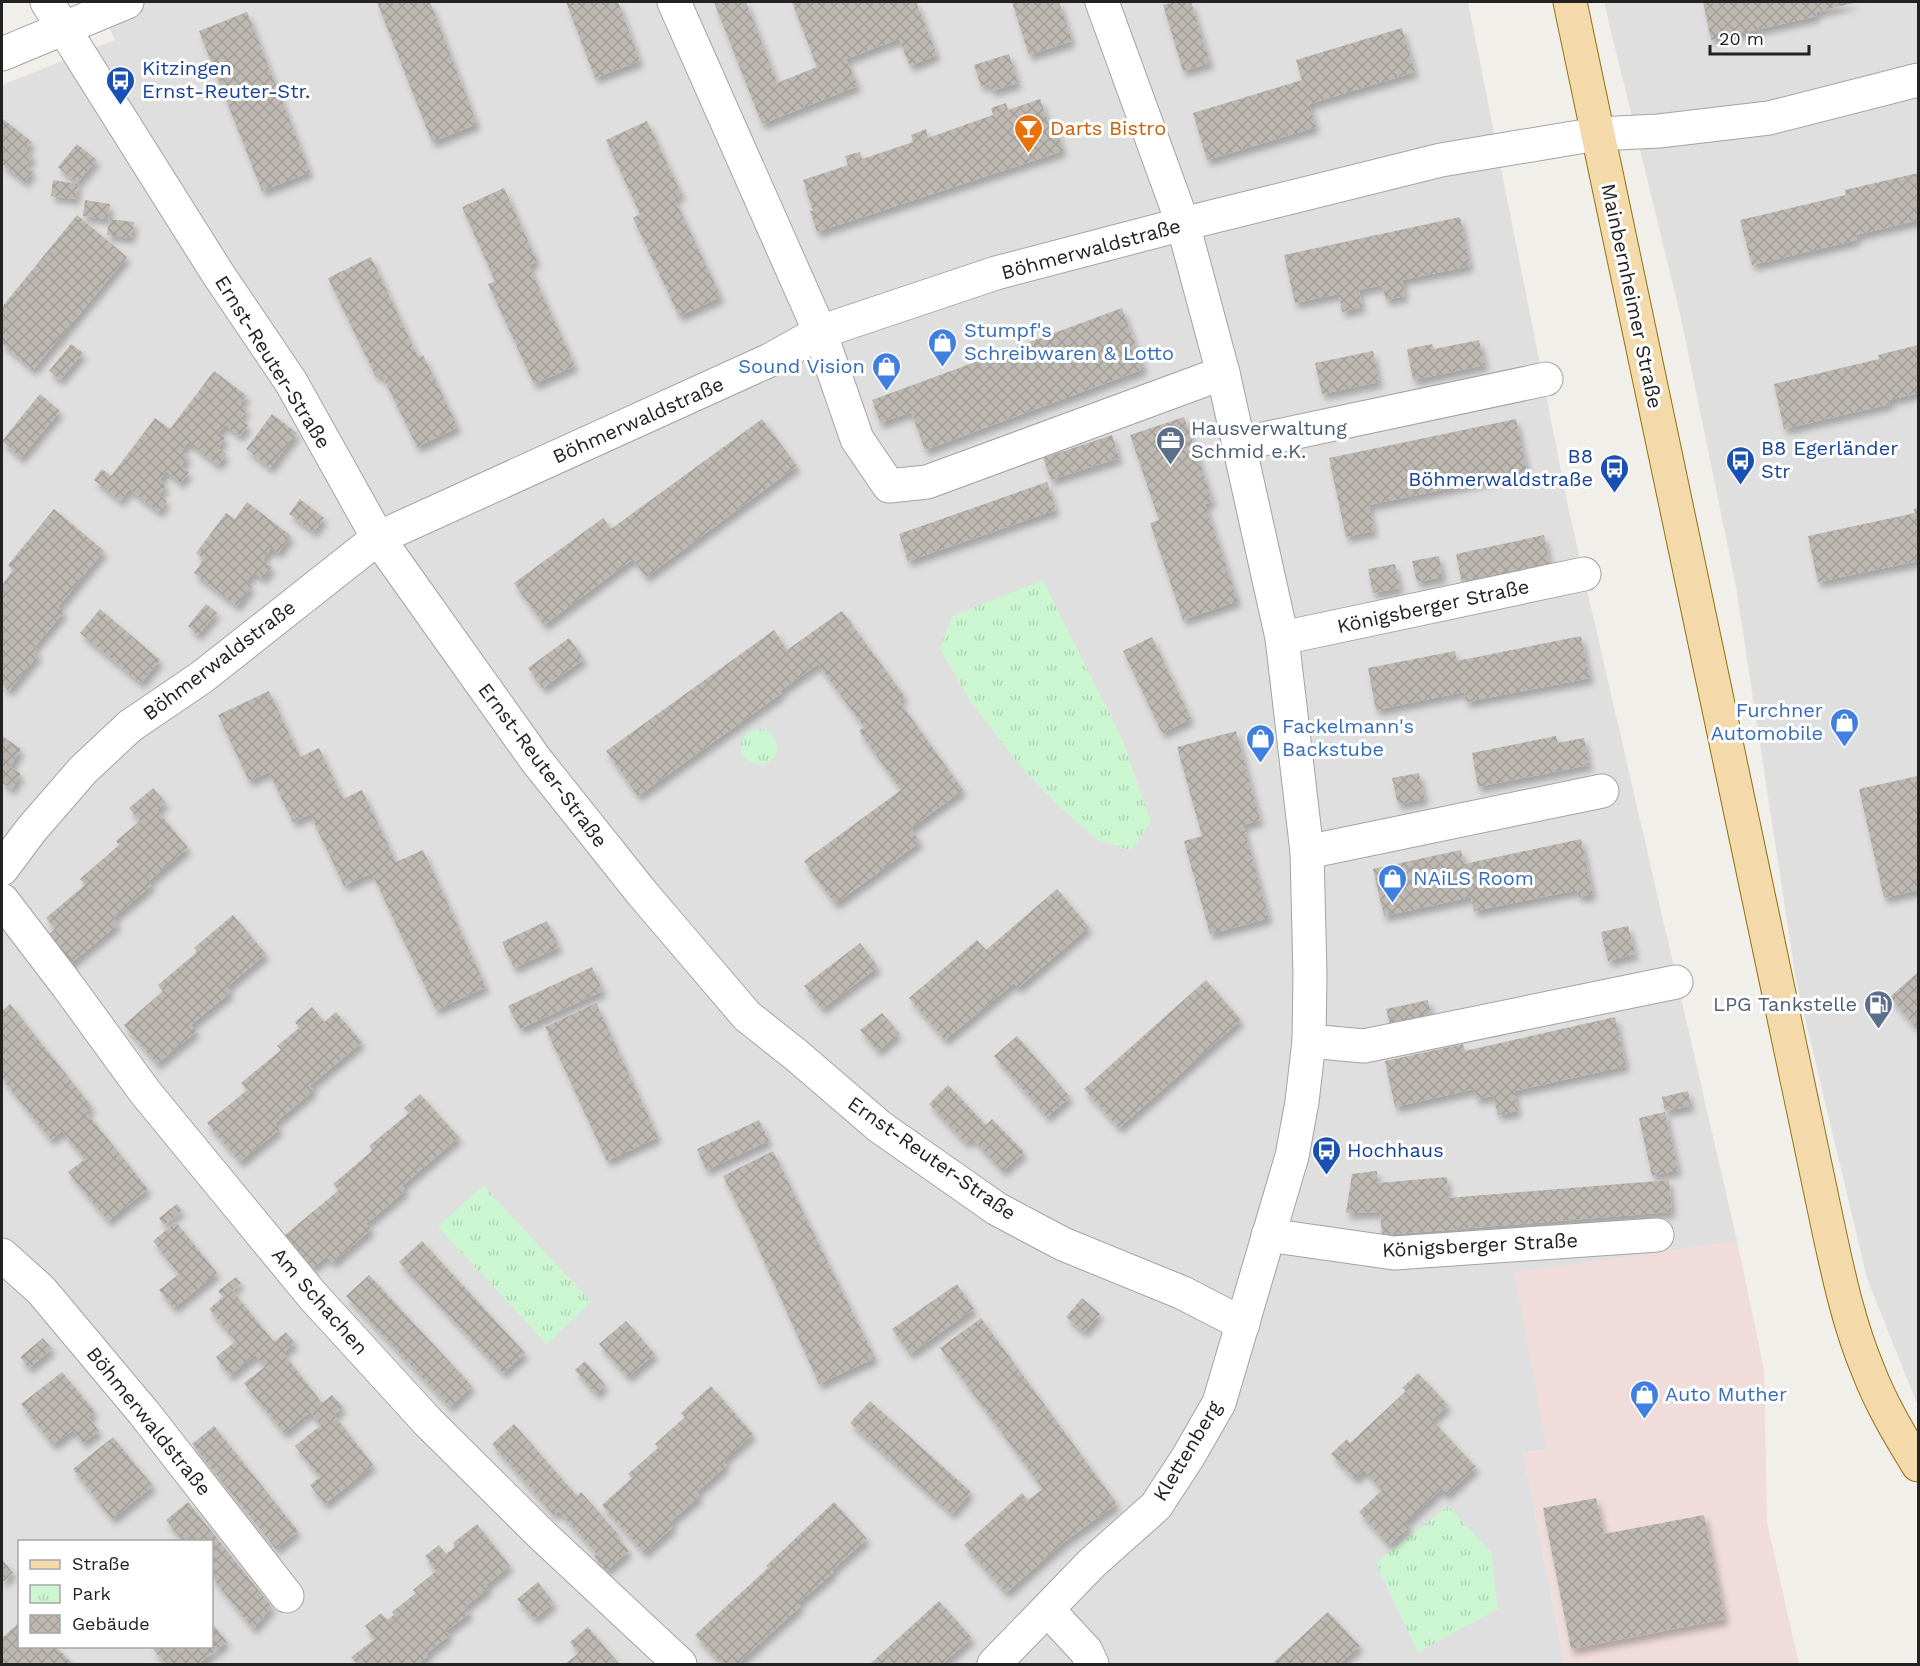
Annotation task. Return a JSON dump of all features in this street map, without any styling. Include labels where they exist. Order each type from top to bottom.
[{"type":"main road","name":"Mainbernheimer Straße","points":[[1569,2],[1844,1297],[1868,1372],[1918,1464]]},
{"type":"street","points":[[2,54],[55,15],[127,2]]},
{"type":"street","points":[[674,2],[820,332],[857,439],[889,486],[927,482],[1223,373]]},
{"type":"street","points":[[1102,2],[1183,224],[1223,373],[1282,638],[1307,852],[1309,1041],[1302,1102],[1292,1156],[1243,1324]]},
{"type":"street","name":"Ernst-Reuter-Straße","points":[[55,15],[218,274],[291,382],[378,538],[536,760],[642,893],[747,1016],[880,1127],[997,1209],[1063,1244],[1183,1293],[1243,1324]]},
{"type":"street","name":"Böhmerwaldstraße","points":[[2,869],[31,830],[83,770],[130,726],[202,677],[378,538],[770,360],[820,332],[996,273],[1441,160],[1597,134],[1659,131],[1769,118],[1918,80]]},
{"type":"street","points":[[1240,444],[1546,379]]},
{"type":"street","name":"Königsberger Straße","points":[[1282,638],[1584,574]]},
{"type":"street","points":[[1307,852],[1602,791]]},
{"type":"street","name":"Am Schachen","points":[[2,900],[145,1092],[312,1294],[444,1438],[543,1536],[680,1665]]},
{"type":"street","points":[[1309,1041],[1364,1046],[1676,982]]},
{"type":"street","name":"Königsberger Straße","points":[[1268,1235],[1394,1253],[1657,1235]]},
{"type":"street","name":"Böhmerwaldstraße","points":[[2,1255],[41,1290],[144,1413],[287,1596]]},
{"type":"street","name":"Klettenberg","points":[[994,1665],[1092,1563],[1156,1506],[1188,1457],[1218,1403],[1243,1324]]},
{"type":"street","points":[[1048,1610],[1086,1651],[1092,1665]]},
{"type":"shaded area","points":[[98,2],[1468,2],[1570,516],[1737,1241],[1515,1273],[1548,1450],[1523,1452],[1565,1664],[2,1664],[2,85],[115,40]]},
{"type":"shaded area","points":[[1604,2],[1918,2],[1918,1406],[1867,1278],[1796,980],[1736,587],[1681,318]]},
{"type":"shaded area","points":[[1737,1241],[1764,1369],[1767,1522],[1799,1664],[1565,1664],[1523,1452],[1547,1450],[1515,1272]]},
{"type":"green space","points":[[1043,580],[1122,739],[1151,822],[1131,850],[1097,840],[1023,769],[972,704],[940,649],[952,616]]},
{"type":"green space","points":[[759,729],[772,734],[777,747],[772,760],[759,765],[746,760],[741,747],[746,734]]},
{"type":"green space","points":[[483,1185],[591,1302],[547,1344],[438,1227]]},
{"type":"green space","points":[[1448,1506],[1491,1552],[1498,1609],[1418,1652],[1376,1563]]},
{"type":"building","points":[[377,2],[430,2],[477,124],[432,142]]},
{"type":"building","points":[[566,2],[618,2],[640,61],[595,78]]},
{"type":"building","points":[[714,2],[746,2],[777,83],[817,67],[792,2],[916,2],[937,55],[910,66],[899,39],[846,59],[858,86],[762,124]]},
{"type":"building","points":[[1012,2],[1059,2],[1072,41],[1029,55]]},
{"type":"building","points":[[1174,2],[1191,2],[1210,63],[1183,71],[1163,5]]},
{"type":"building","points":[[1703,2],[1858,2],[1816,12],[1817,16],[1711,40]]},
{"type":"building","points":[[247,12],[310,172],[262,191],[199,31]]},
{"type":"building","points":[[1402,28],[1415,72],[1309,104],[1316,127],[1207,160],[1193,113],[1302,80],[1296,60]]},
{"type":"building","points":[[1009,54],[1018,83],[992,91],[989,84],[981,86],[974,65]]},
{"type":"building","points":[[1040,99],[1051,130],[1056,129],[1063,151],[817,232],[803,180],[848,165],[845,156],[860,152],[862,159],[913,142],[911,135],[926,129],[928,138],[993,115],[991,108],[1006,103],[1008,110]]},
{"type":"building","points":[[2,118],[32,142],[26,150],[33,156],[26,165],[33,171],[25,182],[2,164]]},
{"type":"building","points":[[647,121],[682,195],[674,198],[721,297],[679,316],[633,218],[640,214],[606,140]]},
{"type":"building","points":[[77,144],[97,160],[77,183],[58,167]]},
{"type":"building","points":[[1918,173],[1918,220],[1856,235],[1857,240],[1752,265],[1740,220],[1846,195],[1845,190]]},
{"type":"building","points":[[53,180],[78,184],[76,199],[51,196]]},
{"type":"building","points":[[504,188],[537,261],[529,266],[575,366],[534,384],[488,284],[495,281],[462,207]]},
{"type":"building","points":[[85,200],[110,204],[108,219],[83,216]]},
{"type":"building","points":[[77,215],[127,257],[33,370],[2,343],[2,307]]},
{"type":"building","points":[[1460,217],[1470,266],[1402,280],[1405,296],[1386,300],[1382,285],[1359,290],[1362,307],[1342,312],[1339,294],[1295,303],[1284,255]]},
{"type":"building","points":[[109,219],[134,222],[131,238],[107,235]]},
{"type":"building","points":[[371,257],[418,357],[423,355],[458,427],[417,447],[382,375],[376,377],[328,278]]},
{"type":"building","points":[[1122,308],[1144,369],[925,450],[911,412],[880,423],[872,400]]},
{"type":"building","points":[[1479,340],[1485,365],[1413,380],[1407,349],[1432,344],[1434,349]]},
{"type":"building","points":[[71,344],[83,353],[60,380],[49,371]]},
{"type":"building","points":[[1918,345],[1918,393],[1889,400],[1890,404],[1784,429],[1774,384],[1879,359],[1878,355]]},
{"type":"building","points":[[1373,351],[1379,382],[1322,394],[1315,363]]},
{"type":"building","points":[[214,371],[247,396],[240,404],[247,409],[240,419],[248,425],[240,436],[225,425],[218,433],[225,438],[218,448],[226,454],[218,465],[188,442],[182,451],[188,456],[181,466],[189,472],[181,483],[166,471],[160,480],[166,486],[159,495],[167,501],[159,512],[129,489],[121,501],[94,480],[102,469],[111,476],[155,418],[170,429]]},
{"type":"building","points":[[40,394],[60,411],[21,458],[2,441]]},
{"type":"building","points":[[272,414],[297,433],[270,468],[246,449]]},
{"type":"building","points":[[1184,417],[1213,502],[1205,504],[1238,601],[1183,620],[1150,523],[1159,520],[1130,435]]},
{"type":"building","points":[[762,419],[797,466],[646,577],[633,559],[544,625],[514,583],[603,518],[611,529]]},
{"type":"building","points":[[1516,419],[1527,472],[1369,505],[1374,531],[1346,537],[1329,458]]},
{"type":"building","points":[[1112,435],[1119,458],[1051,480],[1043,458]]},
{"type":"building","points":[[1047,482],[1056,510],[908,561],[899,534]]},
{"type":"building","points":[[300,499],[324,518],[314,532],[289,514]]},
{"type":"building","points":[[247,502],[291,536],[278,553],[271,548],[263,560],[272,567],[263,579],[254,572],[246,582],[252,586],[237,606],[194,573],[204,559],[196,553],[226,513],[235,519]]},
{"type":"building","points":[[1918,508],[1918,561],[1818,582],[1808,536],[1915,513],[1914,509]]},
{"type":"building","points":[[54,509],[104,551],[58,607],[64,612],[33,649],[39,654],[9,691],[2,685],[2,585],[13,570],[8,565]]},
{"type":"building","points":[[1544,535],[1550,565],[1462,583],[1456,554]]},
{"type":"building","points":[[1439,556],[1443,577],[1417,582],[1412,561]]},
{"type":"building","points":[[1395,564],[1400,588],[1373,593],[1368,569]]},
{"type":"building","points":[[206,604],[217,613],[198,635],[188,626]]},
{"type":"building","points":[[100,609],[160,660],[141,683],[80,633]]},
{"type":"building","points":[[842,611],[905,697],[899,701],[963,790],[911,828],[920,842],[835,904],[804,861],[901,790],[859,731],[864,727],[818,664],[780,691],[782,693],[638,796],[606,751],[774,630],[787,650]]},
{"type":"building","points":[[1581,636],[1590,678],[1466,702],[1464,692],[1376,710],[1368,668],[1455,651],[1457,661]]},
{"type":"building","points":[[1152,637],[1191,719],[1162,733],[1123,651]]},
{"type":"building","points":[[569,638],[584,659],[543,688],[528,668]]},
{"type":"building","points":[[269,691],[300,757],[319,748],[343,799],[362,790],[396,862],[423,850],[486,987],[436,1010],[372,873],[344,886],[310,814],[293,822],[269,772],[249,781],[218,715]]},
{"type":"building","points":[[1236,731],[1260,820],[1243,825],[1269,918],[1210,934],[1184,841],[1202,836],[1177,747]]},
{"type":"building","points":[[2,736],[21,749],[10,767],[21,774],[12,789],[2,783]]},
{"type":"building","points":[[1556,736],[1558,743],[1584,738],[1589,765],[1478,787],[1472,753]]},
{"type":"building","points":[[1419,773],[1425,799],[1398,804],[1392,778]]},
{"type":"building","points":[[1918,776],[1918,890],[1884,898],[1859,789]]},
{"type":"building","points":[[153,788],[166,803],[157,810],[188,848],[149,881],[152,885],[113,918],[118,924],[68,966],[45,938],[55,929],[46,918],[85,885],[80,879],[119,845],[116,841],[140,821],[129,808]]},
{"type":"building","points":[[1581,839],[1593,894],[1579,897],[1577,890],[1474,911],[1471,897],[1384,916],[1373,869],[1461,850],[1464,864]]},
{"type":"building","points":[[1057,889],[1089,927],[1018,988],[1014,983],[945,1040],[909,998],[977,940],[986,950]]},
{"type":"building","points":[[233,915],[266,954],[227,987],[231,992],[191,1025],[197,1031],[157,1064],[124,1025],[163,991],[158,985],[197,952],[194,948]]},
{"type":"building","points":[[547,921],[559,947],[514,968],[502,942]]},
{"type":"building","points":[[1628,926],[1635,954],[1608,961],[1601,932]]},
{"type":"building","points":[[860,943],[878,967],[822,1009],[804,986]]},
{"type":"building","points":[[592,967],[603,991],[520,1029],[508,1006]]},
{"type":"building","points":[[1918,972],[1918,1030],[1890,997]]},
{"type":"building","points":[[1206,980],[1241,1020],[1119,1128],[1084,1089]]},
{"type":"building","points":[[1428,1000],[1432,1020],[1391,1029],[1386,1009]]},
{"type":"building","points":[[596,1003],[658,1137],[607,1161],[545,1027]]},
{"type":"building","points":[[10,1004],[92,1107],[86,1112],[148,1189],[108,1221],[68,1172],[85,1159],[62,1131],[51,1140],[2,1078],[2,1011]]},
{"type":"building","points":[[312,1007],[324,1022],[336,1012],[362,1042],[310,1086],[314,1090],[275,1123],[280,1129],[240,1162],[207,1123],[247,1090],[241,1083],[281,1050],[277,1046],[299,1028],[295,1022]]},
{"type":"building","points":[[882,1013],[899,1033],[878,1051],[860,1030]]},
{"type":"building","points":[[1615,1017],[1626,1066],[1514,1091],[1518,1111],[1498,1115],[1493,1096],[1476,1099],[1474,1089],[1395,1107],[1385,1061],[1463,1044],[1465,1051]]},
{"type":"building","points":[[1017,1036],[1070,1097],[1047,1117],[994,1056]]},
{"type":"building","points":[[948,1085],[986,1125],[992,1119],[1024,1152],[1003,1171],[972,1138],[966,1143],[929,1104]]},
{"type":"building","points":[[1688,1091],[1691,1106],[1665,1111],[1662,1097]]},
{"type":"building","points":[[420,1094],[459,1137],[402,1186],[406,1190],[366,1224],[372,1229],[332,1263],[327,1256],[312,1268],[285,1235],[339,1190],[333,1184],[372,1151],[369,1146],[409,1113],[404,1108]]},
{"type":"building","points":[[1665,1112],[1678,1170],[1652,1176],[1639,1118]]},
{"type":"building","points":[[759,1120],[769,1141],[706,1170],[697,1149]]},
{"type":"building","points":[[773,1151],[875,1358],[819,1384],[751,1232],[723,1176]]},
{"type":"building","points":[[1377,1171],[1378,1183],[1447,1177],[1448,1198],[1669,1180],[1672,1212],[1382,1235],[1380,1212],[1346,1213],[1352,1174]]},
{"type":"building","points":[[177,1204],[182,1210],[164,1225],[159,1218]]},
{"type":"building","points":[[176,1222],[217,1273],[174,1308],[159,1290],[179,1274],[153,1241]]},
{"type":"building","points":[[422,1241],[525,1353],[503,1373],[399,1262]]},
{"type":"building","points":[[369,1275],[472,1386],[450,1407],[346,1296]]},
{"type":"building","points":[[236,1277],[241,1283],[232,1290],[274,1342],[286,1332],[295,1343],[283,1353],[322,1403],[332,1395],[343,1407],[334,1415],[373,1465],[325,1504],[310,1485],[320,1477],[295,1446],[321,1425],[310,1412],[284,1433],[244,1383],[265,1367],[255,1355],[230,1376],[216,1357],[236,1341],[209,1309],[223,1297],[218,1291]]},
{"type":"building","points":[[957,1284],[974,1309],[910,1354],[892,1329]]},
{"type":"building","points":[[1082,1298],[1100,1314],[1084,1332],[1066,1317]]},
{"type":"building","points":[[981,1318],[1117,1504],[1065,1541],[1006,1593],[964,1545],[1022,1493],[1028,1500],[1043,1489],[940,1348]]},
{"type":"building","points":[[626,1321],[655,1354],[628,1377],[599,1344]]},
{"type":"building","points":[[43,1338],[52,1349],[29,1368],[20,1357]]},
{"type":"building","points":[[585,1361],[605,1385],[596,1394],[575,1370]]},
{"type":"building","points":[[62,1372],[95,1412],[88,1417],[99,1431],[83,1443],[73,1430],[53,1445],[21,1404]]},
{"type":"building","points":[[1418,1373],[1448,1405],[1432,1420],[1476,1467],[1446,1495],[1441,1489],[1405,1523],[1409,1527],[1389,1545],[1359,1512],[1382,1490],[1364,1470],[1355,1479],[1331,1454],[1347,1439],[1350,1443],[1406,1391],[1402,1388]]},
{"type":"building","points":[[711,1386],[753,1434],[723,1461],[727,1465],[697,1492],[700,1496],[670,1522],[674,1526],[644,1553],[602,1505],[632,1478],[628,1474],[658,1448],[655,1444],[685,1417],[681,1413]]},
{"type":"building","points":[[870,1401],[971,1492],[952,1514],[850,1423]]},
{"type":"building","points":[[514,1424],[577,1496],[581,1492],[619,1535],[617,1537],[629,1551],[606,1571],[594,1557],[597,1554],[559,1511],[554,1515],[492,1444]]},
{"type":"building","points":[[214,1426],[298,1531],[276,1549],[192,1444]]},
{"type":"building","points":[[113,1437],[153,1486],[112,1519],[73,1469]]},
{"type":"building","points":[[1596,1498],[1604,1534],[1704,1515],[1725,1619],[1571,1649],[1543,1508]]},
{"type":"building","points":[[188,1502],[272,1607],[253,1629],[213,1578],[213,1540],[182,1540],[166,1520]]},
{"type":"building","points":[[834,1502],[867,1539],[798,1603],[801,1606],[737,1664],[722,1664],[695,1635],[768,1568],[766,1566]]},
{"type":"building","points":[[477,1524],[510,1566],[486,1585],[489,1588],[465,1607],[470,1613],[446,1631],[450,1635],[426,1654],[428,1656],[418,1664],[354,1664],[356,1663],[351,1657],[375,1639],[365,1626],[381,1613],[387,1620],[394,1615],[392,1612],[416,1593],[413,1590],[436,1571],[425,1556],[439,1545],[446,1554],[455,1547],[453,1543]]},
{"type":"building","points":[[2,1559],[13,1573],[2,1583]]},
{"type":"building","points":[[538,1582],[554,1603],[534,1619],[517,1599]]},
{"type":"building","points":[[939,1601],[972,1638],[942,1664],[870,1664]]},
{"type":"building","points":[[1328,1612],[1360,1646],[1339,1664],[1272,1664]]},
{"type":"building","points":[[18,1624],[18,1648],[57,1648],[73,1664],[2,1664],[2,1638]]},
{"type":"building","points":[[213,1624],[227,1642],[198,1664],[166,1664],[152,1648],[213,1648]]},
{"type":"building","points":[[588,1627],[619,1664],[565,1664],[579,1653],[570,1642]]},
{"type":"place","name":"Kitzingen Ernst-Reuter-Str.","points":[[121,106]]},
{"type":"place","name":"Darts Bistro","points":[[1029,154]]},
{"type":"place","name":"Stumpf's Schreibwaren & Lotto","points":[[943,368]]},
{"type":"place","name":"Sound Vision","points":[[886,392]]},
{"type":"place","name":"Hausverwaltung Schmid e.K.","points":[[1170,466]]},
{"type":"place","name":"B8 Egerländer Str","points":[[1740,486]]},
{"type":"place","name":"B8 Böhmerwaldstraße","points":[[1614,494]]},
{"type":"place","name":"Furchner Automobile","points":[[1844,748]]},
{"type":"place","name":"Fackelmann's Backstube","points":[[1261,764]]},
{"type":"place","name":"NAiLS Room","points":[[1392,904]]},
{"type":"place","name":"LPG Tankstelle","points":[[1878,1030]]},
{"type":"place","name":"Hochhaus","points":[[1326,1176]]},
{"type":"place","name":"Auto Muther","points":[[1644,1420]]}]
